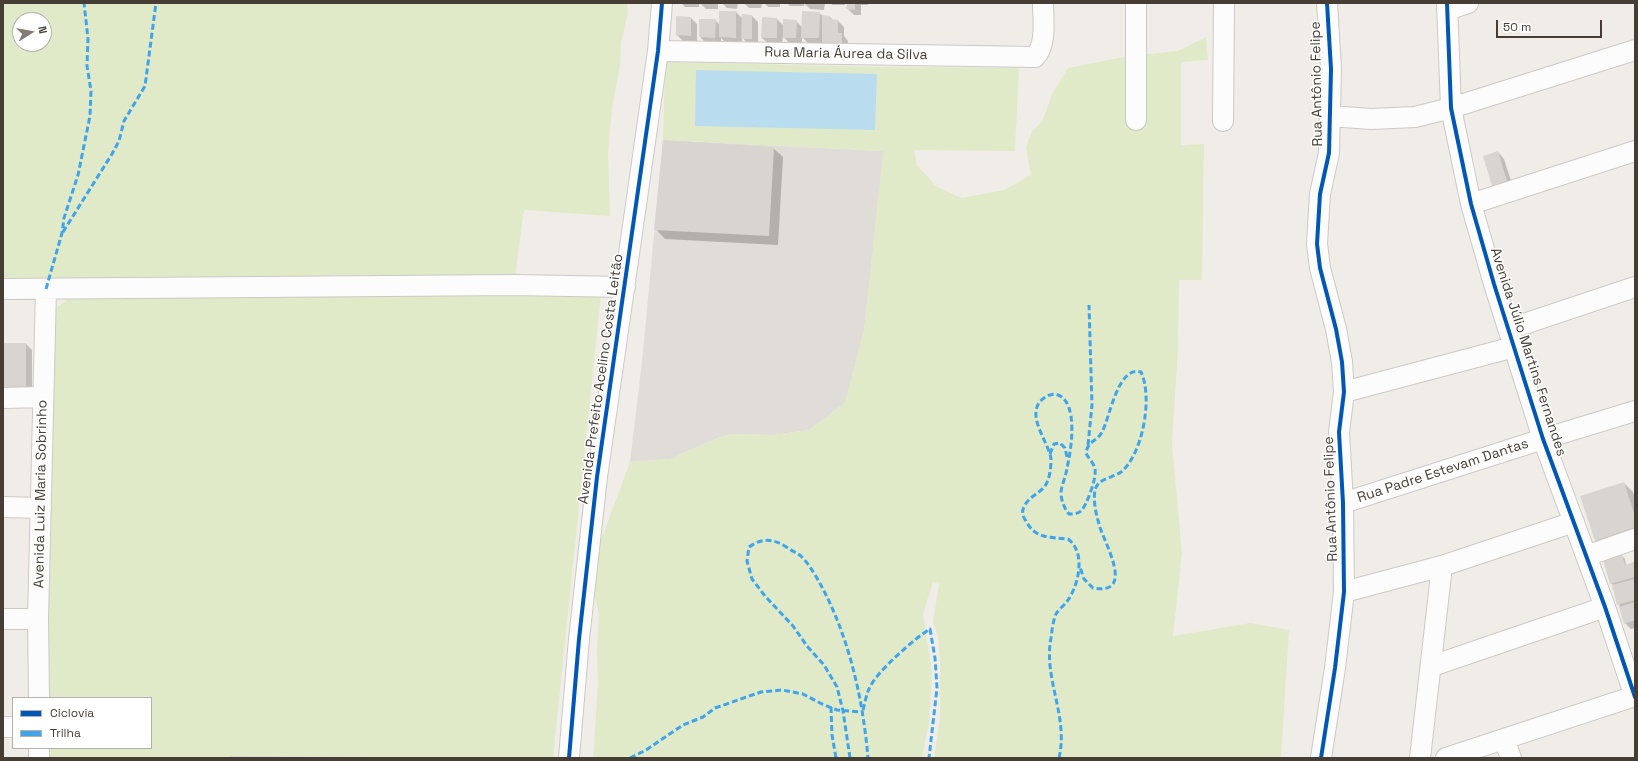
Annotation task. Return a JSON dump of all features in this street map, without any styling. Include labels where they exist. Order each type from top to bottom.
[{"type":"street","name":"Avenida Prefeito Acelino Costa Leitão","points":[[569,758],[579,639],[597,477],[658,50],[662,3]]},
{"type":"street","name":"Rua Maria Áurea da Silva","points":[[658,50],[1035,57],[1040,51],[1042,44],[1043,3]]},
{"type":"street","points":[[1136,3],[1136,120]]},
{"type":"street","points":[[1223,121],[1224,3]]},
{"type":"street","name":"Rua Antônio Felipe","points":[[1321,758],[1335,668],[1344,592],[1343,503],[1340,432],[1344,392],[1341,356],[1336,329],[1320,268],[1317,244],[1320,194],[1329,153],[1331,69],[1327,3]]},
{"type":"street","points":[[1447,6],[1468,3]]},
{"type":"street","name":"Avenida Júlio Martins Fernandes","points":[[1447,6],[1451,108],[1471,204],[1543,439],[1605,607],[1630,664],[1635,696]]},
{"type":"street","points":[[1330,116],[1371,120],[1415,117],[1451,108],[1635,50]]},
{"type":"street","points":[[1471,204],[1635,151]]},
{"type":"street","points":[[3,289],[46,290],[514,285],[625,287]]},
{"type":"street","points":[[1344,392],[1511,338],[1635,286]]},
{"type":"street","name":"Avenida Luiz Maria Sobrinho","points":[[39,697],[38,619],[46,290]]},
{"type":"street","points":[[3,398],[43,398]]},
{"type":"street","name":"Rua Padre Estevam Dantas","points":[[1343,503],[1635,411]]},
{"type":"street","points":[[3,507],[41,508]]},
{"type":"street","points":[[1344,592],[1442,566],[1574,522]]},
{"type":"street","points":[[1586,556],[1635,539]]},
{"type":"street","points":[[1420,758],[1432,666],[1442,566]]},
{"type":"street","points":[[1432,666],[1605,607]]},
{"type":"street","points":[[3,619],[38,619]]},
{"type":"street","points":[[1446,758],[1635,696]]},
{"type":"street","points":[[1504,739],[1511,758]]},
{"type":"shaded area","points":[[663,140],[884,151],[864,331],[845,403],[809,430],[774,435],[732,434],[720,437],[670,459],[630,462],[642,362]]},
{"type":"green space","points":[[3,3],[627,3],[628,13],[621,43],[620,66],[612,108],[608,152],[610,216],[525,210],[523,215],[515,278],[435,278],[382,275],[336,275],[306,279],[3,280]]},
{"type":"green space","points":[[1206,37],[1208,60],[1181,62],[1181,145],[1204,144],[1202,280],[1179,280],[1178,349],[1172,443],[1182,553],[1173,636],[1250,623],[1289,630],[1281,758],[934,758],[940,718],[940,664],[938,637],[933,622],[939,584],[933,582],[923,614],[932,672],[929,723],[922,758],[593,758],[598,684],[597,650],[599,615],[591,579],[590,558],[603,535],[630,462],[670,459],[720,437],[732,434],[774,435],[809,430],[845,403],[864,331],[883,151],[663,140],[665,62],[887,67],[1019,68],[1015,151],[914,150],[917,165],[937,187],[962,198],[1004,190],[1031,175],[1026,147],[1032,131],[1042,122],[1053,92],[1068,68],[1129,56],[1178,51]]},
{"type":"green space","points":[[601,294],[553,758],[230,756],[230,758],[46,758],[46,749],[152,749],[152,697],[46,697],[47,442],[56,308],[73,296]]},
{"type":"water","points":[[696,70],[877,74],[875,130],[695,126]]},
{"type":"building","points":[[847,3],[855,3],[855,10],[846,9]]},
{"type":"building","points":[[719,11],[736,11],[736,38],[719,37]]},
{"type":"building","points":[[802,11],[820,12],[819,38],[801,38]]},
{"type":"building","points":[[742,14],[752,15],[752,39],[741,39]]},
{"type":"building","points":[[822,15],[830,16],[830,19],[838,20],[838,33],[842,33],[842,44],[822,43]]},
{"type":"building","points":[[676,16],[691,17],[691,36],[676,35]]},
{"type":"building","points":[[762,17],[777,18],[777,38],[761,38]]},
{"type":"building","points":[[699,19],[716,19],[715,38],[699,37]]},
{"type":"building","points":[[783,19],[797,20],[796,38],[783,38]]},
{"type":"building","points":[[663,140],[774,147],[769,236],[654,230]]},
{"type":"building","points":[[1498,151],[1507,181],[1492,186],[1483,156]]},
{"type":"building","points":[[3,343],[26,343],[26,387],[3,387]]},
{"type":"building","points":[[1624,482],[1635,516],[1635,527],[1595,541],[1580,496]]},
{"type":"building","points":[[1622,555],[1625,565],[1634,562],[1635,577],[1610,584],[1603,560]]},
{"type":"building","points":[[1635,579],[1635,600],[1617,605],[1612,585]]},
{"type":"building","points":[[1635,602],[1635,620],[1624,624],[1619,607]]},
{"type":"building","points":[[230,756],[362,757],[362,758],[230,758]]},
{"type":"marked path","points":[[46,289],[62,233],[64,218],[78,175],[90,116],[91,91],[87,66],[88,39],[84,3]]},
{"type":"marked path","points":[[63,232],[112,154],[119,141],[124,121],[145,86],[156,3]]},
{"type":"marked path","points":[[1088,445],[1092,405],[1089,305]]},
{"type":"marked path","points":[[1059,758],[1061,728],[1050,668],[1049,653],[1055,617],[1057,612],[1068,600],[1075,586],[1078,577],[1079,560],[1074,545],[1068,539],[1038,534],[1030,527],[1024,518],[1023,509],[1031,498],[1045,486],[1050,469],[1051,459],[1036,419],[1036,411],[1038,404],[1044,398],[1053,394],[1056,394],[1065,400],[1069,407],[1072,428],[1071,440],[1069,460],[1061,495],[1063,504],[1069,514],[1078,513],[1081,511],[1089,497],[1095,473],[1095,469],[1086,453],[1087,449],[1102,432],[1116,394],[1126,376],[1133,372],[1141,372],[1146,396],[1146,410],[1144,425],[1135,452],[1129,464],[1121,472],[1099,483],[1094,494],[1097,516],[1114,565],[1115,576],[1113,584],[1106,588],[1093,588],[1084,579],[1080,567]]},
{"type":"marked path","points":[[1050,454],[1054,444],[1060,443],[1065,448],[1067,457]]},
{"type":"marked path","points":[[850,758],[843,711],[837,687],[824,665],[807,646],[793,626],[765,596],[752,579],[747,561],[749,547],[754,544],[768,540],[773,541],[783,545],[799,555],[810,567],[823,589],[841,629],[854,671],[863,714],[868,758]]},
{"type":"marked path","points":[[863,710],[869,689],[879,674],[915,640],[930,629],[935,658],[937,688],[929,758]]},
{"type":"marked path","points":[[630,758],[646,750],[683,725],[703,717],[715,708],[761,692],[782,690],[803,694],[837,710],[862,712]]},
{"type":"marked path","points":[[831,707],[832,735],[836,758]]},
{"type":"cycle path","points":[[569,758],[579,639],[597,477],[658,51],[662,3]]},
{"type":"cycle path","points":[[1321,758],[1335,668],[1344,592],[1343,503],[1339,432],[1344,392],[1342,362],[1336,329],[1320,268],[1317,244],[1320,194],[1329,153],[1331,69],[1327,3]]},
{"type":"cycle path","points":[[1447,3],[1451,108],[1471,204],[1494,284],[1543,439],[1605,607],[1635,697]]}]
